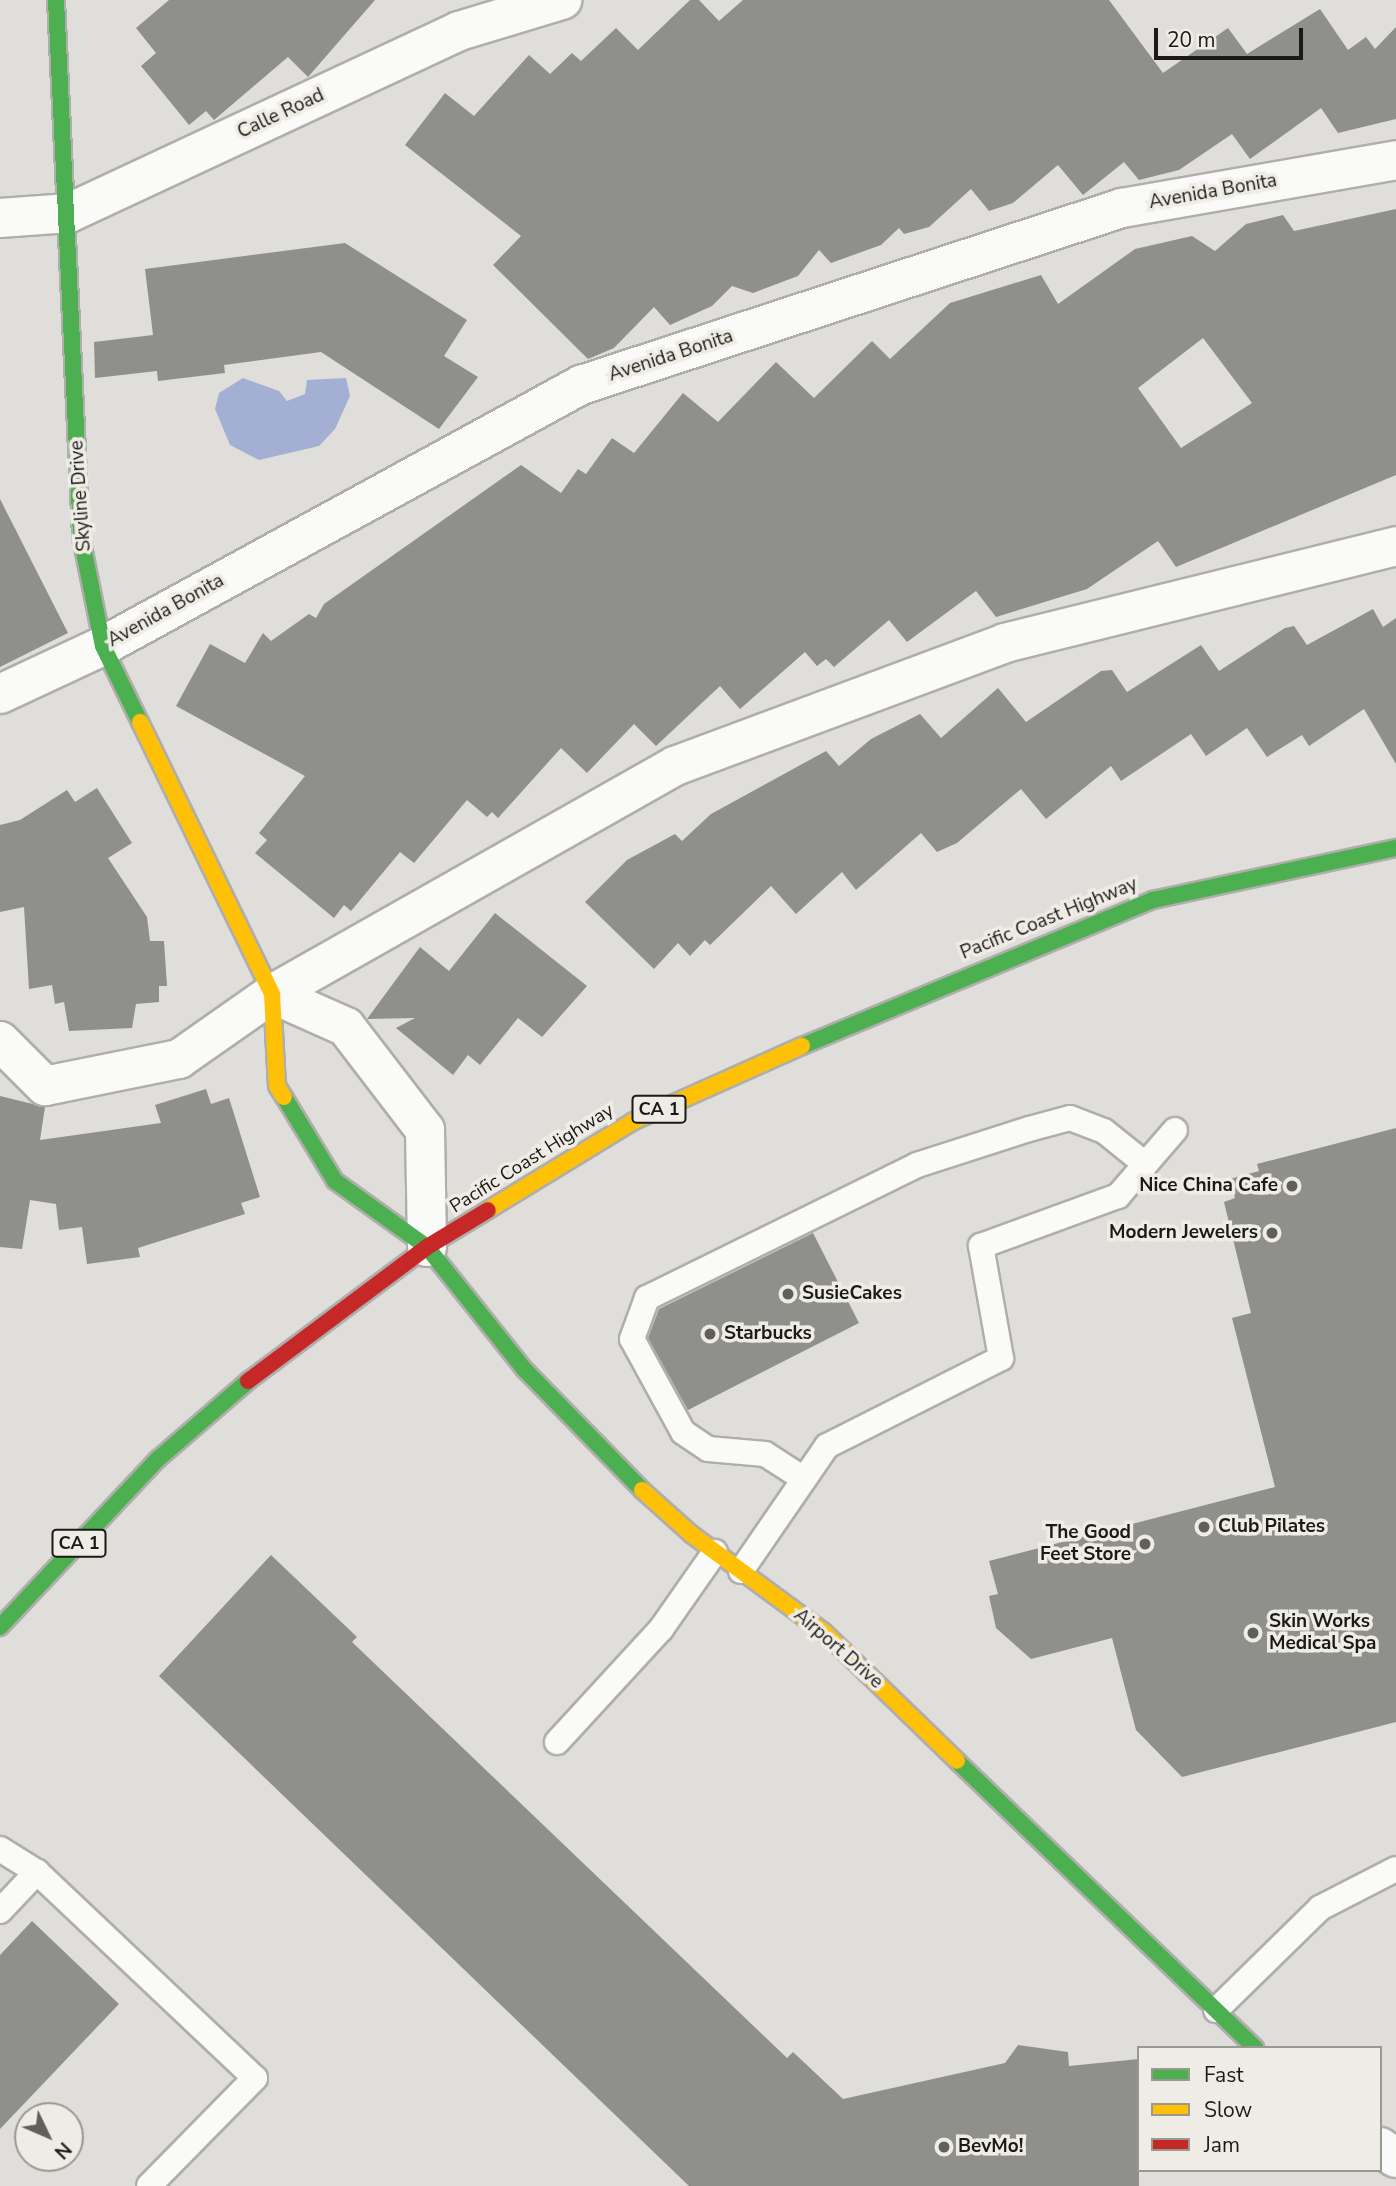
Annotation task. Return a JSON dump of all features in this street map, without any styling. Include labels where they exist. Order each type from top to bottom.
[{"type":"main road","name":"Skyline Drive","points":[[56,0],[69,213],[81,537],[103,646],[272,994],[277,1086],[335,1181],[427,1247]]},
{"type":"main road","name":"Pacific Coast Highway","points":[[0,1627],[158,1459],[256,1374],[427,1247],[634,1121],[906,1000],[1153,900],[1396,848]]},
{"type":"main road","name":"Airport Drive","points":[[427,1247],[525,1370],[603,1455],[715,1552],[824,1632],[1253,2046]]},
{"type":"street","name":"Calle Road","points":[[0,218],[69,213],[459,31],[562,0]]},
{"type":"street","name":"Avenida Bonita","points":[[0,694],[103,646],[580,385],[1122,208],[1396,160]]},
{"type":"street","points":[[0,1041],[45,1086],[179,1059],[272,994],[675,766],[1005,643],[1396,546]]},
{"type":"street","points":[[272,994],[346,1027],[425,1130],[427,1247]]},
{"type":"lane","points":[[804,1479],[765,1454],[708,1449],[682,1432],[669,1416],[632,1339],[647,1298],[917,1165],[1029,1129],[1070,1118],[1104,1131],[1145,1164]]},
{"type":"lane","points":[[741,1571],[827,1446],[1001,1358],[981,1246],[1118,1196],[1175,1130]]},
{"type":"lane","points":[[557,1742],[661,1629],[715,1552]]},
{"type":"lane","points":[[0,1849],[37,1872],[255,2078],[149,2186]]},
{"type":"lane","points":[[1216,2010],[1320,1908],[1396,1869]]},
{"type":"lane","points":[[0,1910],[37,1872]]},
{"type":"water","points":[[243,378],[279,391],[287,401],[305,394],[307,380],[346,378],[350,396],[335,429],[319,446],[259,460],[230,445],[215,409],[219,393]]},
{"type":"building","points":[[169,0],[375,0],[308,77],[288,57],[214,120],[206,111],[189,125],[141,66],[156,53],[136,28]]},
{"type":"building","points":[[690,0],[699,0],[719,21],[743,0],[1109,0],[1163,73],[1228,28],[1247,54],[1320,9],[1348,50],[1366,37],[1375,49],[1396,27],[1396,119],[1338,133],[1321,108],[1250,159],[1232,134],[1179,170],[1139,180],[1124,162],[1083,195],[1058,165],[1013,203],[989,211],[971,189],[929,227],[904,234],[899,228],[881,245],[831,263],[819,250],[798,276],[753,293],[732,286],[712,306],[670,325],[654,307],[614,348],[588,359],[493,265],[521,236],[405,145],[445,93],[474,116],[529,55],[550,74],[572,53],[581,61],[616,28],[638,50]]},
{"type":"building","points":[[1396,209],[1396,475],[1176,567],[1158,541],[1087,589],[996,617],[976,591],[907,642],[889,620],[834,667],[826,659],[817,666],[805,652],[740,709],[720,686],[656,746],[634,724],[587,773],[561,748],[498,818],[492,812],[487,817],[467,800],[414,863],[400,852],[351,911],[344,905],[334,918],[255,853],[267,840],[259,833],[305,776],[176,706],[210,644],[245,663],[263,633],[271,641],[309,614],[316,618],[324,604],[521,465],[561,493],[578,469],[586,474],[612,438],[634,453],[683,393],[718,422],[776,362],[814,398],[872,341],[890,359],[950,303],[1041,275],[1058,304],[1135,249],[1192,236],[1215,251],[1246,224],[1283,215],[1294,231]],"holes":[[[1203,338],[1252,403],[1181,448],[1138,388]]]},
{"type":"building","points":[[345,243],[467,320],[444,356],[478,377],[439,429],[321,352],[224,365],[225,373],[158,381],[157,371],[95,378],[94,342],[153,335],[145,269]]},
{"type":"building","points":[[0,499],[68,633],[0,667]]},
{"type":"building","points":[[1373,609],[1383,627],[1396,618],[1396,764],[1364,709],[1309,746],[1302,735],[1267,757],[1247,728],[1206,756],[1191,734],[1121,781],[1111,766],[1046,819],[1021,789],[957,843],[937,852],[921,833],[856,890],[842,872],[796,914],[771,886],[710,945],[705,940],[690,956],[678,943],[654,969],[585,902],[627,860],[675,834],[682,841],[711,814],[826,751],[839,766],[871,739],[920,714],[941,738],[998,688],[1026,722],[1101,671],[1112,670],[1127,692],[1201,645],[1219,671],[1285,628],[1294,626],[1307,645]]},
{"type":"building","points":[[97,788],[132,843],[108,858],[147,917],[150,941],[164,941],[167,986],[159,986],[159,1002],[136,1004],[132,1028],[69,1031],[64,1002],[55,1004],[52,985],[29,989],[24,907],[0,912],[0,825],[20,820],[67,790],[75,802]]},
{"type":"building","points":[[495,913],[587,986],[542,1037],[518,1018],[480,1065],[468,1055],[453,1075],[396,1028],[415,1018],[367,1019],[420,947],[449,971]]},
{"type":"building","points":[[206,1089],[211,1104],[229,1098],[260,1197],[241,1203],[245,1214],[138,1248],[140,1257],[87,1264],[82,1227],[59,1230],[56,1204],[30,1200],[22,1249],[0,1247],[0,1096],[45,1107],[40,1140],[161,1123],[155,1105]]},
{"type":"building","points":[[1396,1128],[1396,1722],[1182,1777],[1136,1730],[1112,1638],[1031,1659],[996,1628],[989,1596],[998,1594],[989,1561],[1275,1487],[1232,1318],[1251,1313],[1224,1202],[1235,1198],[1230,1179],[1259,1171],[1257,1164]]},
{"type":"building","points":[[813,1233],[859,1323],[688,1410],[648,1338],[659,1309]]},
{"type":"building","points":[[271,1555],[357,1637],[352,1642],[787,2058],[793,2052],[843,2099],[1005,2063],[1018,2045],[1068,2052],[1069,2066],[1137,2059],[1139,2186],[689,2186],[159,1676]]},
{"type":"building","points":[[32,1921],[119,2004],[26,2102],[14,2102],[14,2114],[0,2129],[0,1955]]},
{"type":"traffic: fast","points":[[56,0],[81,537],[103,646],[140,722]]},
{"type":"traffic: fast","points":[[802,1046],[1153,900],[1396,848]]},
{"type":"traffic: fast","points":[[284,1097],[335,1181],[427,1247],[525,1370],[642,1490]]},
{"type":"traffic: fast","points":[[0,1627],[158,1459],[248,1381]]},
{"type":"traffic: fast","points":[[957,1761],[1253,2046]]},
{"type":"traffic: slow","points":[[140,722],[272,994],[277,1086],[284,1097]]},
{"type":"traffic: slow","points":[[488,1210],[634,1121],[802,1046]]},
{"type":"traffic: slow","points":[[642,1490],[691,1534],[824,1632],[957,1761]]},
{"type":"traffic: jam","points":[[248,1381],[427,1247],[488,1210]]},
{"type":"place","name":"Nice China Cafe","points":[[1292,1186]]},
{"type":"place","name":"Modern Jewelers","points":[[1272,1233]]},
{"type":"place","name":"SusieCakes","points":[[788,1294]]},
{"type":"place","name":"Starbucks","points":[[710,1334]]},
{"type":"place","name":"Club Pilates","points":[[1204,1527]]},
{"type":"place","name":"The Good Feet Store","points":[[1145,1544]]},
{"type":"place","name":"Skin Works Medical Spa","points":[[1253,1633]]},
{"type":"place","name":"BevMo!","points":[[944,2147]]}]
